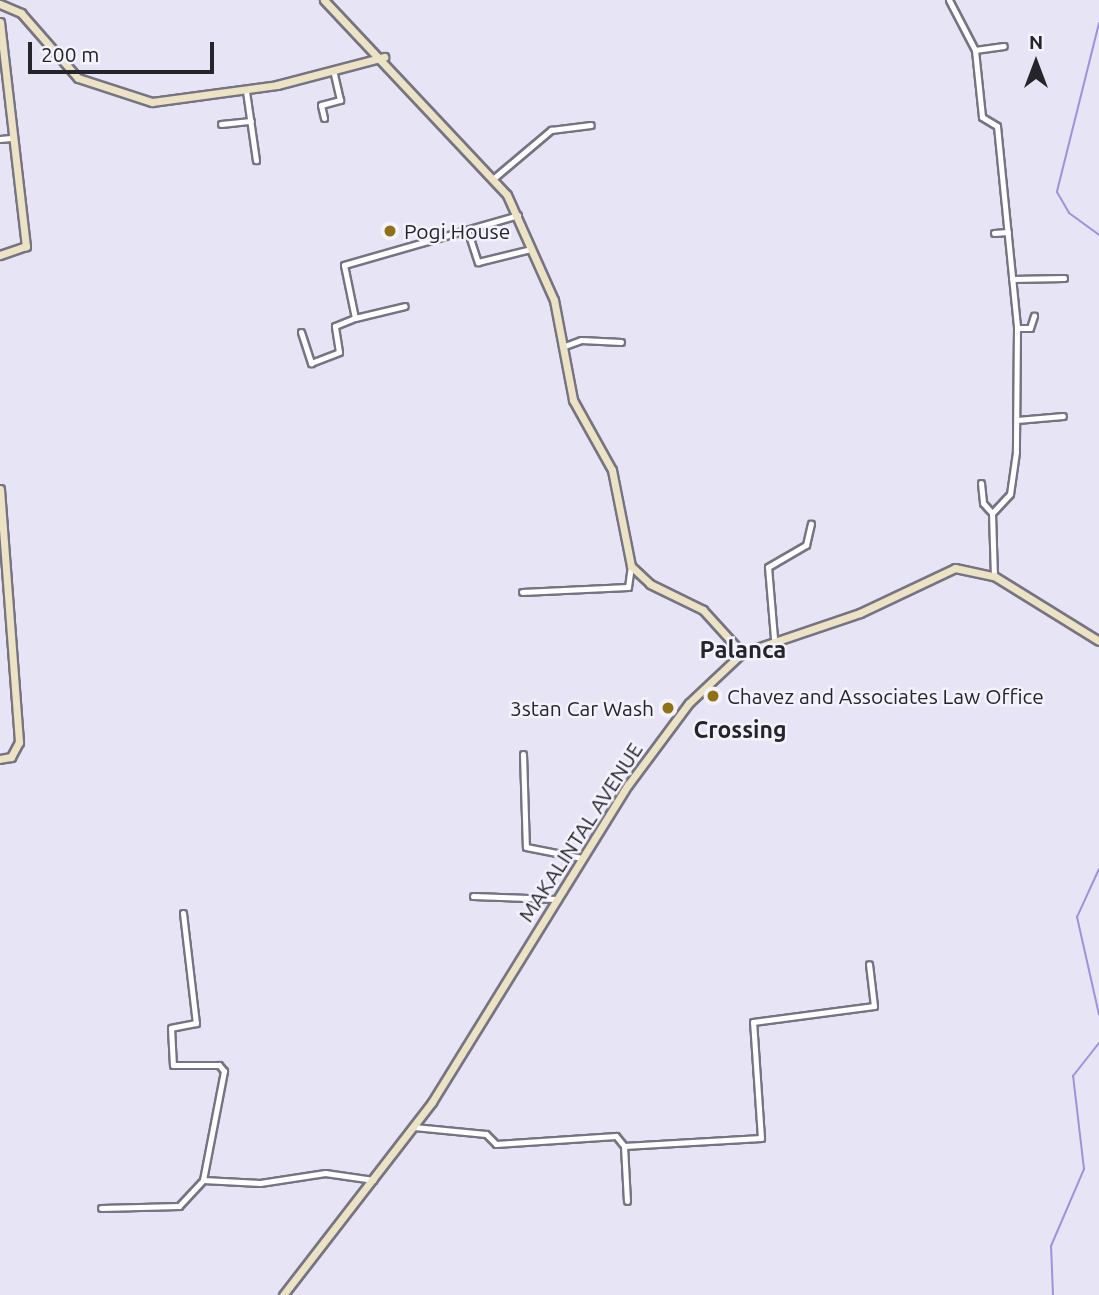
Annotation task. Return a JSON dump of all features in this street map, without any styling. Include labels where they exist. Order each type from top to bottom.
[{"type":"street","points":[[324,0],[384,57],[430,116],[494,178],[517,215],[554,300],[573,400],[612,470],[631,566],[628,587],[522,592]]},
{"type":"street","points":[[949,0],[975,50],[982,117],[998,126],[1017,328],[1017,420],[1012,488],[992,513],[993,576]]},
{"type":"street","points":[[0,4],[21,13],[78,78],[152,102],[246,91],[334,73],[384,57]]},
{"type":"street","points":[[0,22],[11,138],[26,246],[0,255]]},
{"type":"street","points":[[975,50],[1004,46]]},
{"type":"street","points":[[324,118],[321,105],[340,100],[334,73]]},
{"type":"street","points":[[246,91],[256,160]]},
{"type":"street","points":[[221,124],[251,121]]},
{"type":"street","points":[[494,178],[551,130],[591,125]]},
{"type":"street","points":[[0,139],[11,138]]},
{"type":"street","points":[[355,318],[344,265],[392,255],[417,239],[468,232],[517,215]]},
{"type":"street","points":[[468,232],[478,262],[533,248]]},
{"type":"street","points":[[994,233],[1008,232]]},
{"type":"street","points":[[1012,279],[1064,278]]},
{"type":"street","points":[[301,332],[313,364],[339,352],[335,326],[355,318],[405,306]]},
{"type":"street","points":[[1017,328],[1030,328],[1034,316]]},
{"type":"street","points":[[562,347],[581,340],[621,342]]},
{"type":"street","points":[[1017,420],[1063,416]]},
{"type":"street","points":[[981,483],[983,503],[992,513]]},
{"type":"street","points":[[0,489],[19,742],[11,757],[0,759]]},
{"type":"street","points":[[775,638],[768,567],[806,545],[811,524]]},
{"type":"street","points":[[631,566],[649,584],[703,610],[742,653]]},
{"type":"street","name":"MAKALINTAL AVENUE","points":[[283,1295],[414,1128],[582,858],[671,725],[742,653],[775,638],[860,613],[955,568],[993,576],[1099,640]]},
{"type":"street","points":[[523,754],[526,847],[582,858]]},
{"type":"street","points":[[472,896],[556,899]]},
{"type":"street","points":[[101,1208],[179,1206],[203,1180],[224,1070],[219,1065],[173,1065],[171,1028],[196,1023],[183,913]]},
{"type":"street","points":[[624,1146],[761,1138],[753,1022],[874,1006],[869,964]]},
{"type":"street","points":[[414,1128],[486,1134],[496,1144],[616,1136],[624,1146],[627,1201]]},
{"type":"street","points":[[203,1180],[260,1183],[324,1173],[374,1180]]},
{"type":"waterway","points":[[1099,23],[1057,192],[1069,213],[1099,235]]},
{"type":"waterway","points":[[1099,869],[1077,917],[1099,1015]]},
{"type":"waterway","points":[[1053,1295],[1051,1246],[1084,1169],[1073,1076],[1099,1043]]},
{"type":"place","name":"Pogi House","points":[[390,231]]},
{"type":"place","name":"Chavez and Associates Law Office","points":[[713,696]]},
{"type":"place","name":"3stan Car Wash","points":[[668,708]]},
{"type":"district","name":"Palanca","points":[[743,650]]},
{"type":"district","name":"Crossing","points":[[740,730]]}]
